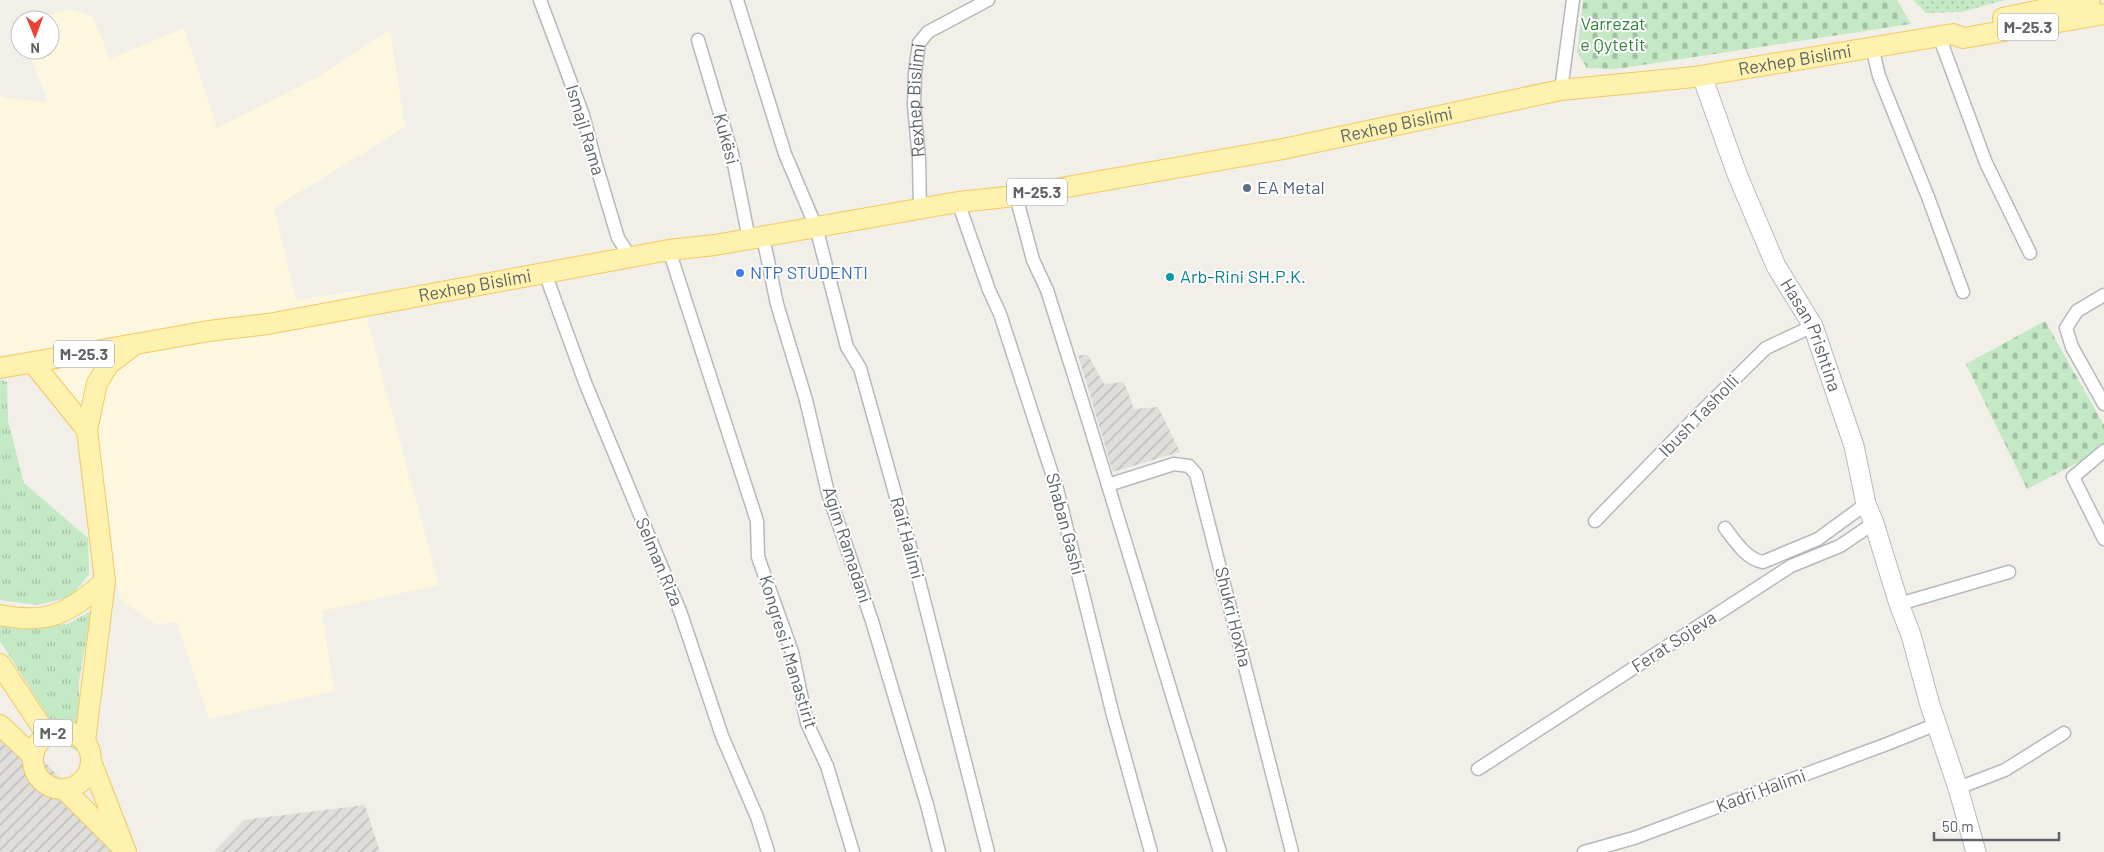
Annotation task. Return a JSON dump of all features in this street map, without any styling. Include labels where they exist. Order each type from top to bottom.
[{"type":"main road","name":"Rexhep Bislimi","points":[[1946,35],[1961,26],[2090,0]]},
{"type":"main road","name":"Rexhep Bislimi","points":[[135,344],[208,330],[268,324],[669,250],[756,238],[958,202],[1016,196],[1283,149],[1561,90],[1702,76],[1946,35],[1963,38],[2104,14]]},
{"type":"main road","name":"M-25.3","points":[[0,368],[135,344]]},
{"type":"main road","points":[[85,741],[105,581],[87,430],[96,383],[109,364],[135,344]]},
{"type":"main road","points":[[33,362],[87,430]]},
{"type":"main road","points":[[0,616],[26,620],[52,617],[83,601],[105,581]]},
{"type":"main road","name":"M-2","points":[[0,664],[47,735]]},
{"type":"main road","points":[[0,725],[33,756]]},
{"type":"main road","name":"M-2","points":[[60,731],[73,733],[85,741],[91,751],[92,764],[126,852],[65,790],[52,788],[41,781],[34,770],[33,756],[37,744],[47,735],[60,731]]},
{"type":"main road","points":[[65,790],[78,786],[87,777],[92,764]]},
{"type":"street","name":"Ismajl Rama","points":[[540,0],[583,115],[618,238],[632,258]]},
{"type":"street","points":[[737,0],[785,154],[816,227]]},
{"type":"street","name":"Rexhep Bislimi","points":[[920,210],[919,159],[914,105],[915,73],[919,42],[928,32],[988,0]]},
{"type":"street","points":[[1561,90],[1573,0]]},
{"type":"street","points":[[1946,35],[1986,162],[2030,253]]},
{"type":"street","name":"Kukësi","points":[[698,40],[756,238]]},
{"type":"street","name":"Rexhep Bislimi","points":[[1872,47],[1879,76],[1928,197],[1963,292]]},
{"type":"street","name":"Hasan Prishtina","points":[[1702,76],[1736,174],[1776,266],[1813,326],[1854,446],[1866,504],[1910,634],[1930,706],[1958,788],[1976,852]]},
{"type":"street","points":[[1016,196],[1033,260],[1047,290],[1220,852]]},
{"type":"street","name":"Shaban Gashi","points":[[958,202],[989,290],[1000,314],[1056,488],[1112,715],[1151,852]]},
{"type":"street","name":"Raif Halimi","points":[[816,227],[847,347],[860,368],[911,552],[988,852]]},
{"type":"street","name":"Agim Ramadani","points":[[756,238],[806,400],[828,493],[883,658],[939,852]]},
{"type":"street","name":"Kongresi i Manastirit","points":[[669,250],[757,521],[758,557],[792,652],[807,722],[827,766],[853,852]]},
{"type":"street","name":"Selman Riza","points":[[545,273],[586,385],[680,611],[722,736],[757,817],[768,852]]},
{"type":"street","points":[[2104,294],[2077,311],[2066,328],[2072,347],[2104,404]]},
{"type":"street","name":"Ibush Tasholli","points":[[1596,522],[1702,411],[1766,348],[1813,326]]},
{"type":"street","points":[[2104,450],[2073,477],[2104,540]]},
{"type":"street","name":"Shukri Hoxha","points":[[1108,485],[1174,464],[1190,466],[1196,474],[1292,852]]},
{"type":"street","points":[[1725,528],[1739,547],[1756,561],[1763,562],[1818,539],[1866,504]]},
{"type":"street","name":"Ferat Sojeva","points":[[1478,769],[1792,566],[1840,546],[1874,523]]},
{"type":"street","points":[[1899,604],[2009,572]]},
{"type":"street","name":"Kadri Halimi","points":[[1584,852],[1643,834],[1937,724]]},
{"type":"street","points":[[1958,788],[2005,770],[2064,733]]},
{"type":"shaded area","points":[[71,9],[93,17],[110,59],[184,28],[217,128],[318,77],[390,30],[405,127],[274,208],[296,300],[359,290],[439,585],[322,611],[334,691],[209,719],[177,622],[157,625],[121,600],[81,445],[30,351],[0,355],[0,95],[3,98],[48,102],[32,60],[60,60],[60,12]]},
{"type":"shaded area","points":[[1078,355],[1088,355],[1104,384],[1124,382],[1134,409],[1158,407],[1180,452],[1113,472]]},
{"type":"shaded area","points":[[0,714],[126,849],[131,852],[0,852]]},
{"type":"shaded area","points":[[365,805],[380,852],[214,852],[244,820]]},
{"type":"green space","name":"Varrezat e Qytetit","points":[[1583,0],[1897,0],[1911,24],[1616,69],[1587,68],[1577,52]]},
{"type":"green space","points":[[1913,0],[2005,0],[1961,12],[1926,13]]},
{"type":"green space","points":[[2045,321],[2104,425],[2104,449],[2027,489],[1966,364]]},
{"type":"green space","points":[[0,380],[7,382],[8,421],[24,483],[88,538],[89,574],[71,597],[37,605],[0,600]]},
{"type":"green space","points":[[91,611],[79,681],[79,753],[65,743],[0,641],[0,623],[9,626],[68,624]]},
{"type":"place","name":"EA Metal","points":[[1247,188]]},
{"type":"place","name":"NTP STUDENTI","points":[[740,273]]},
{"type":"place","name":"Arb-Rini SH.P.K.","points":[[1170,277]]}]
